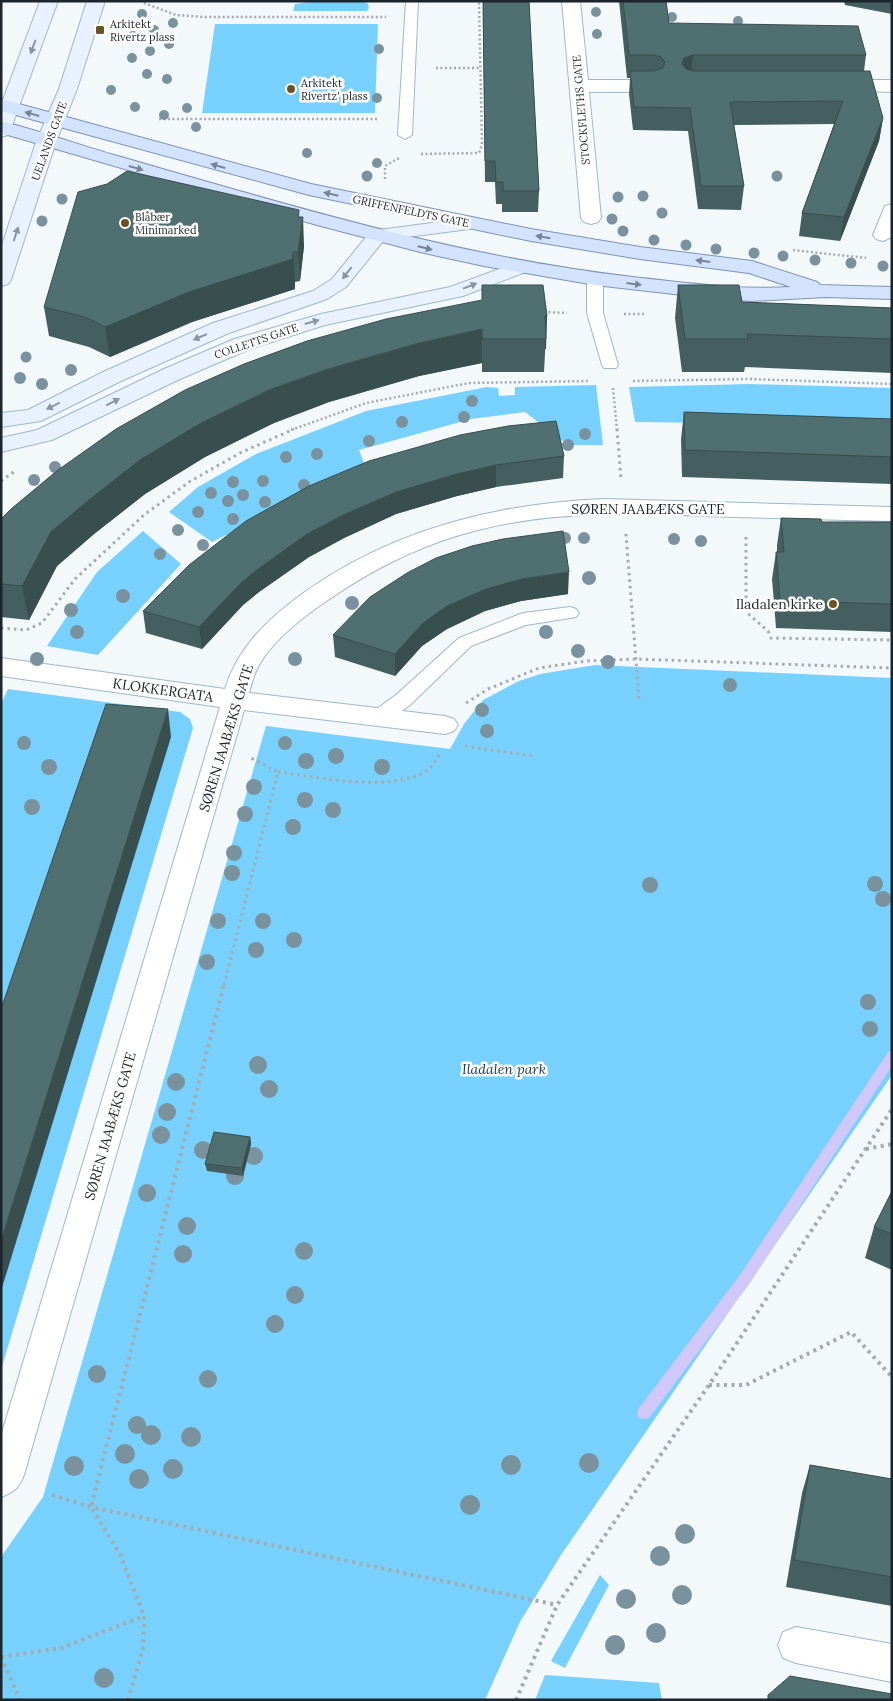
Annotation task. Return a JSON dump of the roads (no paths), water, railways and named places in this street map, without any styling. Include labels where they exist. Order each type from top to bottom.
[{"type":"main road","points":[[2,128],[6,106],[50,1]]},
{"type":"main road","name":"UELANDS GATE","points":[[1,280],[46,142],[68,89],[96,1]]},
{"type":"main road","name":"GRIFFENFELDTS GATE","points":[[6,106],[266,179],[470,224],[584,244],[752,267],[826,291]]},
{"type":"main road","name":"GRIFFENFELDTS GATE","points":[[2,128],[378,235],[441,251],[521,267],[596,278],[751,295],[826,291],[892,293]]},
{"type":"main road","points":[[378,235],[470,224]]},
{"type":"main road","name":"COLLETTS GATE","points":[[1,420],[33,416],[111,377],[221,328],[320,295],[338,283],[378,235]]},
{"type":"main road","name":"COLLETTS GATE","points":[[1,445],[52,432],[135,391],[242,344],[321,320],[456,292],[521,267]]},
{"type":"street","name":"STOCKFLETHS GATE","points":[[571,1],[591,218]]},
{"type":"street","points":[[578,86],[652,86]]},
{"type":"street","points":[[825,86],[892,86]]},
{"type":"street","points":[[883,235],[892,210]]},
{"type":"street","name":"SØREN JAABÆKS GATE","points":[[4,1478],[236,700],[243,671],[255,650],[294,612],[336,582],[374,561],[437,534],[482,521],[572,508],[624,506],[892,514]]},
{"type":"street","name":"KLOKKERGATA","points":[[1,667],[378,718],[444,734]]},
{"type":"street","points":[[796,1645],[892,1663]]},
{"type":"lane","points":[[405,135],[412,1]]},
{"type":"lane","points":[[596,278],[595,313],[610,365]]},
{"type":"lane","points":[[378,718],[402,700],[465,642],[523,620],[570,613]]},
{"type":"waterway","points":[[644,1413],[745,1279],[892,1055]]},
{"type":"place","name":"Arkitekt Rivertz plass","points":[[100,30]]},
{"type":"place","name":"Arkitekt Rivertz' plass","points":[[291,89]]},
{"type":"place","name":"Blåbær Minimarked","points":[[125,223]]},
{"type":"place","name":"Iladalen kirke","points":[[833,604]]},
{"type":"park label","name":"Iladalen park","points":[[504,1069]]}]
